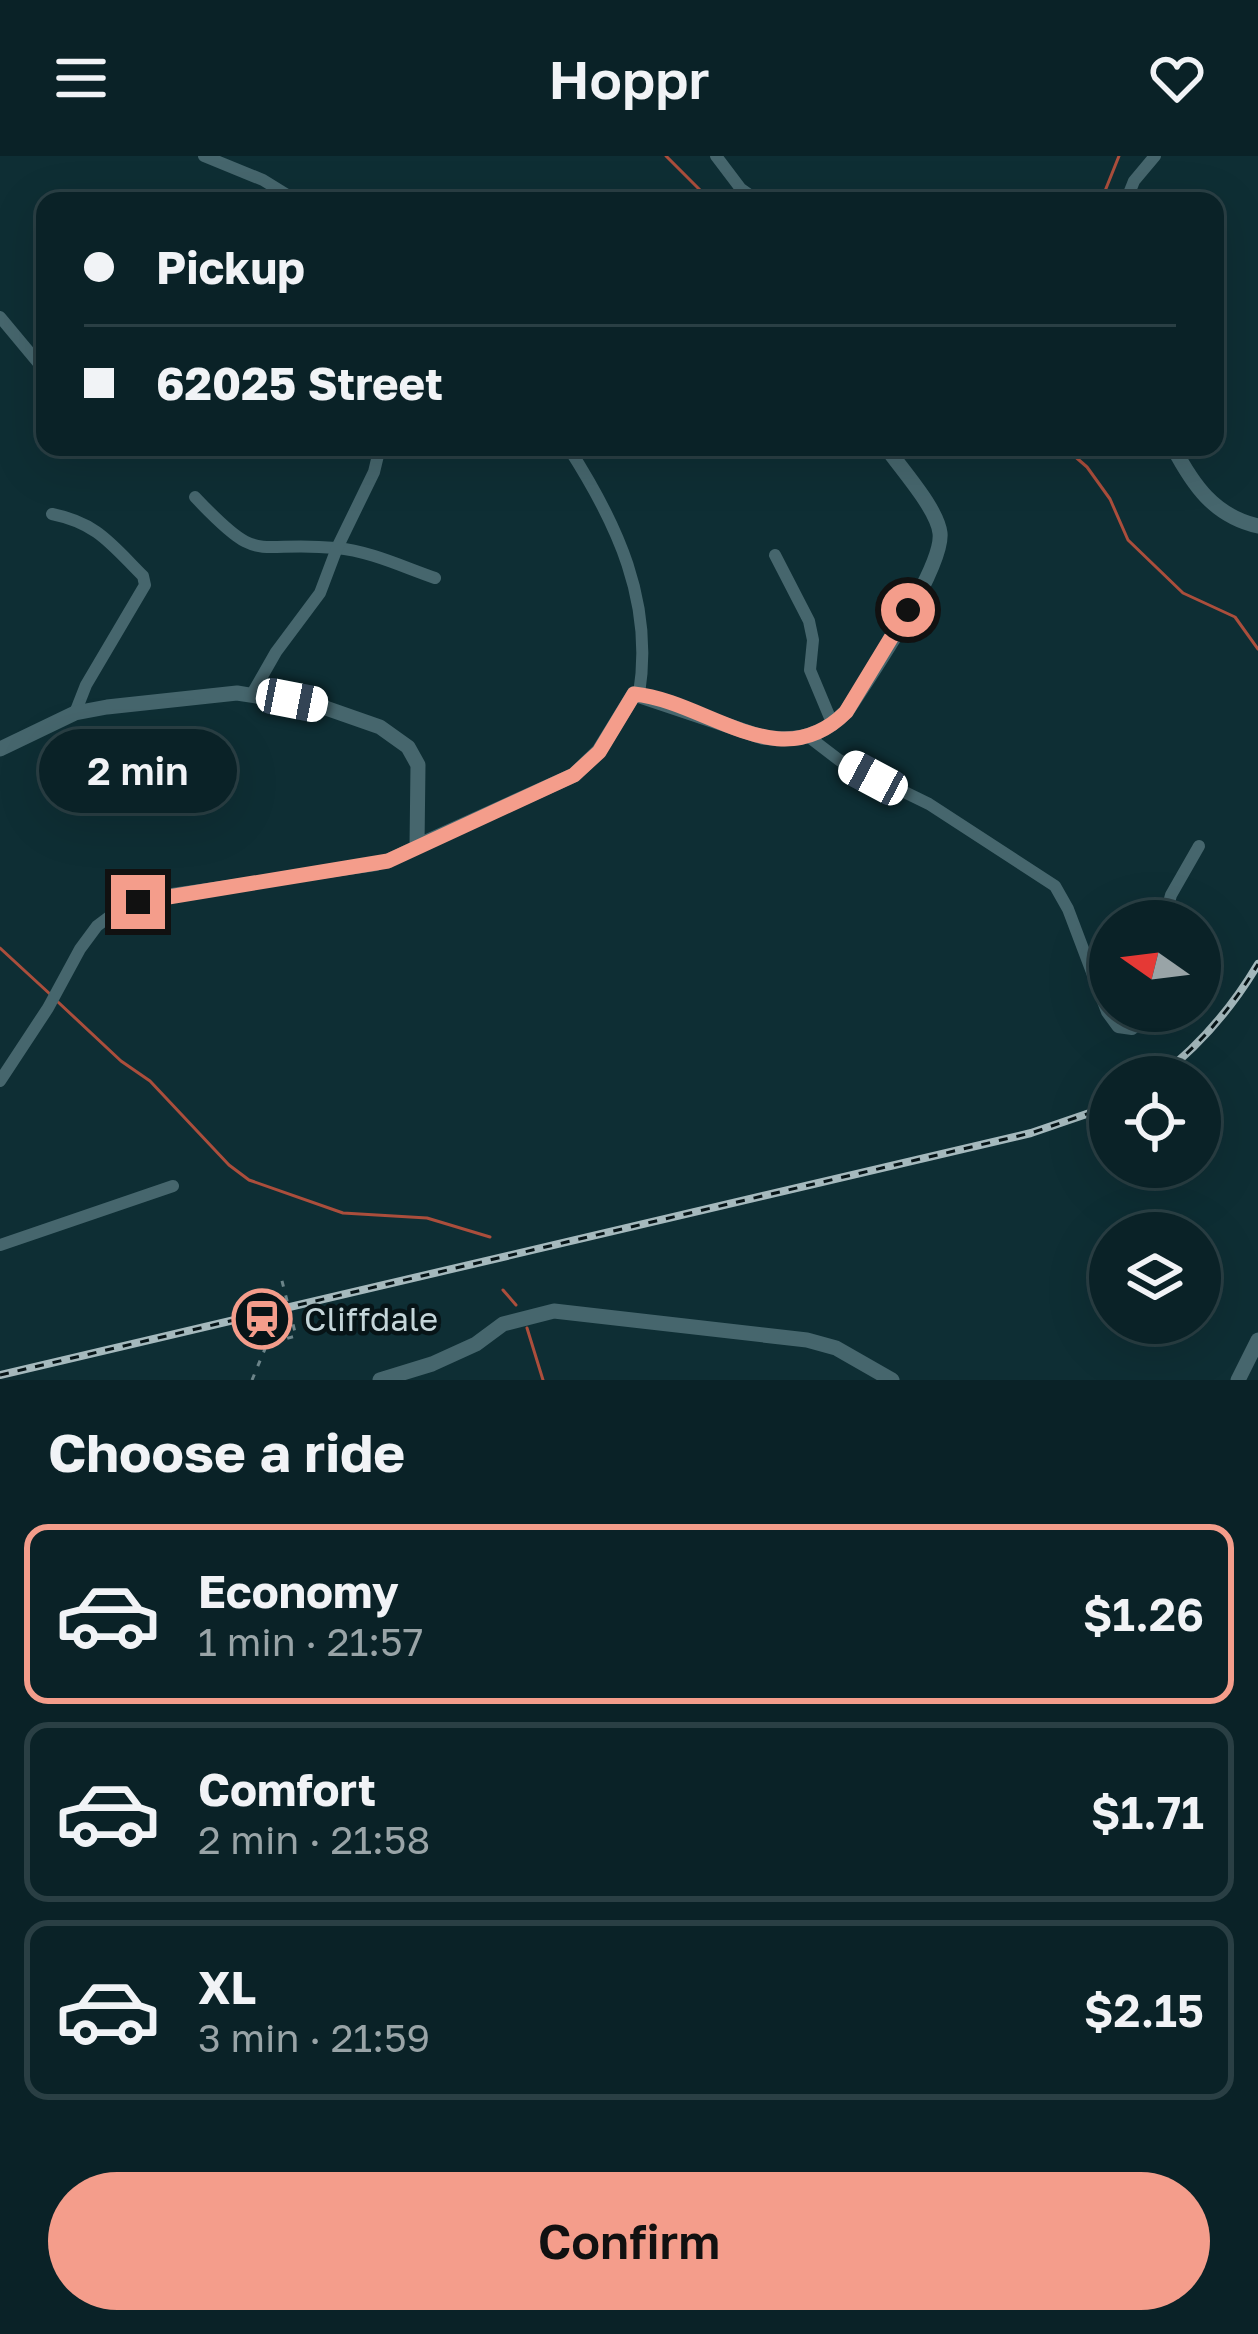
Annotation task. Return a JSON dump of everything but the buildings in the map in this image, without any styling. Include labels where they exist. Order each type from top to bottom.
[{"type":"street","points":[[204,156],[282,192]]},
{"type":"street","points":[[716,156],[745,192]]},
{"type":"street","points":[[1130,192],[1155,156]]},
{"type":"street","points":[[0,317],[36,360]]},
{"type":"street","points":[[252,694],[276,652],[312,609],[378,456]]},
{"type":"street","points":[[574,456],[600,496],[636,587],[645,654],[639,694]]},
{"type":"street","points":[[0,1081],[80,949],[117,911],[165,895],[376,866],[562,782],[599,752],[630,696],[639,694],[761,737],[809,737],[833,725],[862,688],[934,566],[939,549],[936,518],[892,456]]},
{"type":"street","points":[[1178,456],[1220,512],[1258,526]]},
{"type":"street","points":[[195,497],[240,542],[256,549],[337,548],[435,578]]},
{"type":"street","points":[[52,514],[98,530],[145,585],[86,685],[75,713]]},
{"type":"street","points":[[775,555],[809,621],[813,640],[810,670],[833,725]]},
{"type":"street","points":[[0,749],[75,713],[186,698],[252,694],[320,706],[380,727],[408,747],[418,765],[416,846]]},
{"type":"street","points":[[809,737],[839,760],[929,805],[1055,886],[1089,964]]},
{"type":"street","points":[[1170,900],[1199,846]]},
{"type":"street","points":[[0,1245],[173,1186]]},
{"type":"street","points":[[380,1380],[476,1344],[503,1324],[554,1311],[807,1340],[836,1348],[892,1380]]},
{"type":"street","points":[[1238,1380],[1258,1340]]},
{"type":"path","points":[[267,1344],[296,1336],[281,1277]]},
{"type":"path","points":[[252,1380],[267,1344],[265,1334]]},
{"type":"waterway","points":[[666,156],[702,192]]},
{"type":"waterway","points":[[1105,192],[1119,156]]},
{"type":"waterway","points":[[1074,456],[1110,499],[1128,540],[1183,593],[1235,617],[1258,649]]},
{"type":"waterway","points":[[0,948],[51,995]]},
{"type":"waterway","points":[[58,1002],[121,1061],[150,1081],[249,1180],[343,1213],[427,1218],[490,1237]]},
{"type":"waterway","points":[[503,1290],[516,1305]]},
{"type":"waterway","points":[[527,1328],[543,1380]]},
{"type":"railway","points":[[1183,1056],[1214,1025],[1258,964]]},
{"type":"railway","points":[[0,1375],[1031,1133],[1089,1113]]},
{"type":"place","name":"Cliffdale","points":[[262,1319]]},
{"type":"route","points":[[138,902],[388,861],[574,775],[599,752],[634,694],[761,737],[809,737],[846,712],[908,610]]}]
